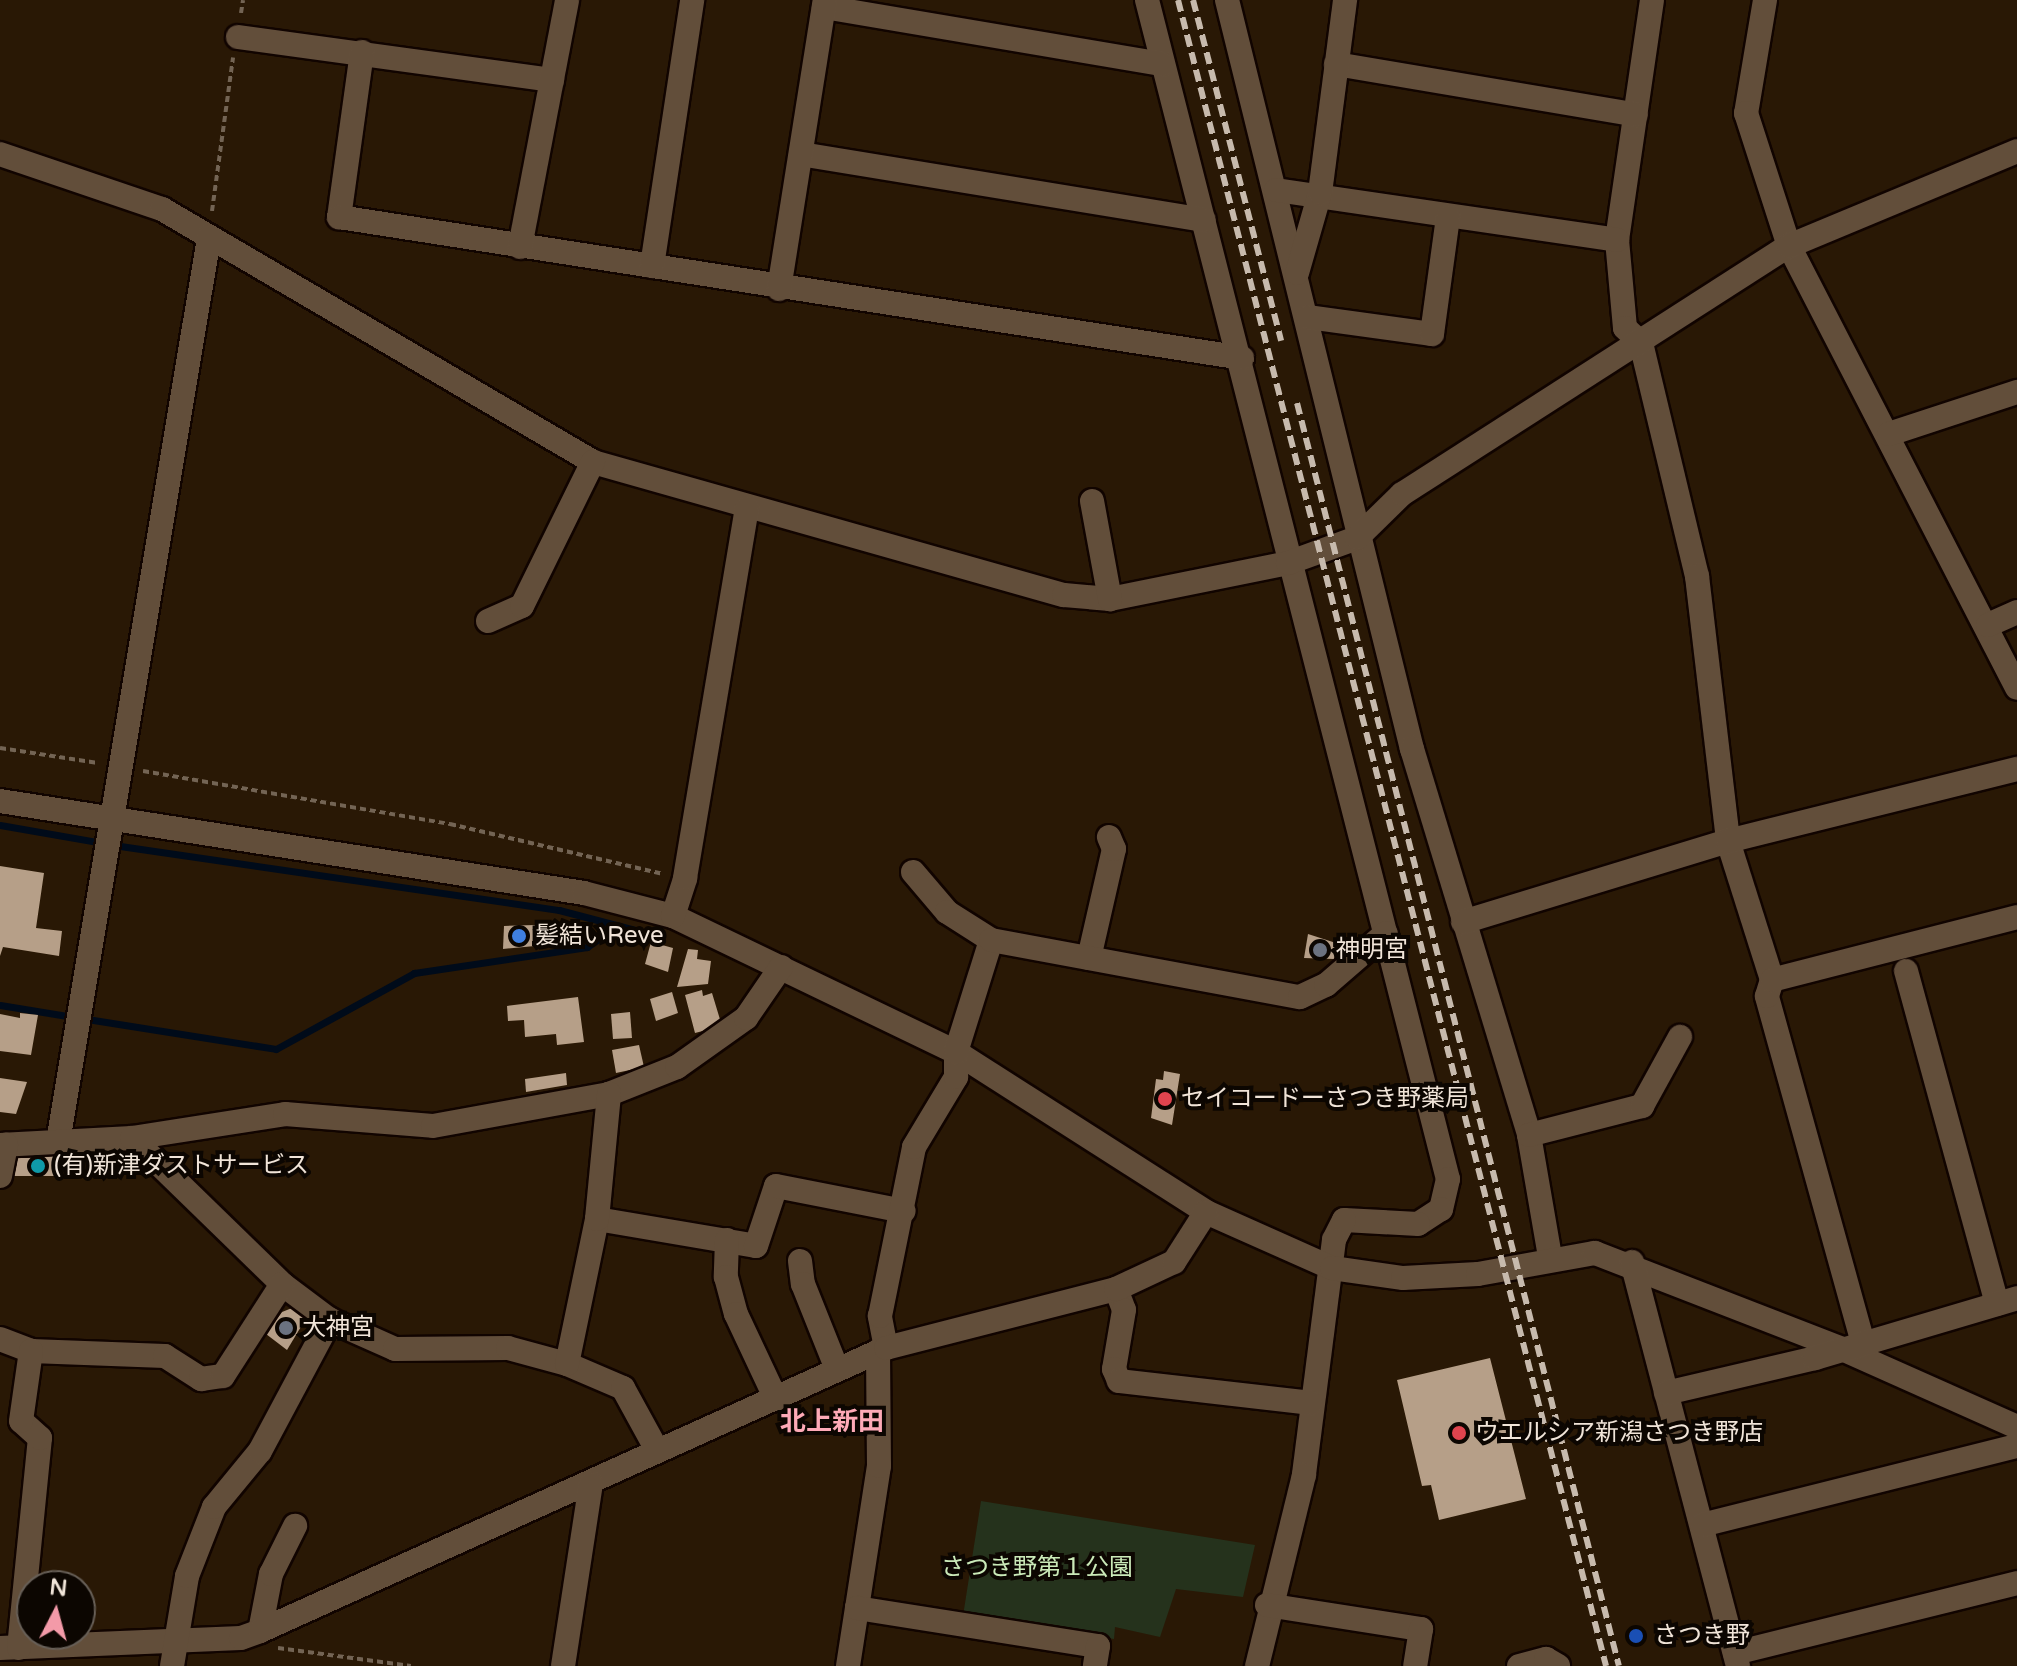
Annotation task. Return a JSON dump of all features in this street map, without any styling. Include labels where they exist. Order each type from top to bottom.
[{"type":"street","points":[[520,247],[567,0]]},
{"type":"street","points":[[652,266],[692,0]]},
{"type":"street","points":[[1147,0],[1242,358],[1288,563],[1448,1179],[1441,1209],[1418,1224],[1344,1220],[1332,1268],[1311,1403],[1304,1475],[1267,1605],[1257,1666]]},
{"type":"street","points":[[1227,0],[1308,317],[1357,538],[1368,552],[1412,749],[1529,1135],[1550,1257]]},
{"type":"street","points":[[1297,275],[1320,193],[1345,0]]},
{"type":"street","points":[[1652,0],[1617,240],[1625,328],[1641,343],[1697,576],[1728,841],[1772,980],[1767,996],[1852,1346]]},
{"type":"street","points":[[1758,0],[1765,0],[1746,113],[1789,246],[1988,625],[2017,688]]},
{"type":"street","points":[[779,289],[824,4],[1162,64]]},
{"type":"street","points":[[238,37],[552,80]]},
{"type":"street","points":[[362,52],[339,217],[779,289],[1242,358]]},
{"type":"street","points":[[1336,64],[1636,115]]},
{"type":"street","points":[[0,154],[162,209],[593,462],[747,508],[1064,595],[1110,599],[1288,563],[1357,538],[1402,494],[1789,246],[2017,151]]},
{"type":"street","points":[[801,154],[1204,220]]},
{"type":"street","points":[[1276,190],[1320,193],[1448,217],[1617,240]]},
{"type":"street","points":[[1308,317],[1432,334],[1448,217]]},
{"type":"street","points":[[58,1142],[209,238]]},
{"type":"street","points":[[1889,434],[2017,392]]},
{"type":"street","points":[[488,621],[522,606],[593,462]]},
{"type":"street","points":[[1092,501],[1110,599]]},
{"type":"street","points":[[673,916],[685,878],[747,508]]},
{"type":"street","points":[[1988,625],[2017,612]]},
{"type":"street","points":[[1463,922],[1728,841],[2017,769]]},
{"type":"street","points":[[0,801],[584,893],[673,916],[956,1052],[1206,1212],[1332,1268],[1403,1278],[1478,1274],[1550,1257],[1595,1253],[1632,1262],[1852,1346],[2017,1427]]},
{"type":"street","points":[[1089,958],[1114,849],[1109,837]]},
{"type":"street","points":[[913,872],[947,912],[991,940],[1300,997],[1326,985],[1386,933]]},
{"type":"street","points":[[1772,980],[2017,917]]},
{"type":"street","points":[[848,1666],[879,1466],[880,1316],[904,1211],[914,1147],[956,1077],[956,1052],[991,940]]},
{"type":"street","points":[[0,1176],[3,1145],[132,1138],[285,1114],[433,1126],[609,1094],[677,1067],[746,1018],[781,967]]},
{"type":"street","points":[[1666,1393],[1852,1346],[2007,1301],[1906,971]]},
{"type":"street","points":[[1529,1135],[1642,1106],[1680,1037]]},
{"type":"street","points":[[567,1364],[597,1219],[609,1094]]},
{"type":"street","points":[[132,1138],[282,1284],[330,1320],[395,1349],[508,1348],[567,1364],[623,1388],[657,1450]]},
{"type":"street","points":[[597,1219],[756,1246],[776,1186],[904,1211]]},
{"type":"street","points":[[31,1351],[21,1421],[40,1438],[22,1652],[260,1631],[882,1350],[1116,1289],[1174,1262],[1206,1212]]},
{"type":"street","points":[[727,1240],[726,1277],[736,1314],[776,1399]]},
{"type":"street","points":[[800,1261],[803,1284],[837,1369]]},
{"type":"street","points":[[1632,1262],[1736,1660],[2017,1583]]},
{"type":"street","points":[[0,1339],[31,1351],[165,1356],[201,1379],[223,1376],[282,1284]]},
{"type":"street","points":[[1116,1289],[1124,1310],[1114,1369],[1119,1381],[1311,1403]]},
{"type":"street","points":[[172,1666],[187,1576],[214,1507],[260,1451],[330,1320]]},
{"type":"street","points":[[1702,1525],[2017,1446]]},
{"type":"street","points":[[563,1666],[591,1484]]},
{"type":"street","points":[[260,1631],[271,1574],[295,1526]]},
{"type":"street","points":[[1267,1605],[1421,1629],[1415,1666]]},
{"type":"street","points":[[857,1608],[1098,1646],[1095,1666]]},
{"type":"street","points":[[1519,1666],[1546,1659],[1558,1666]]},
{"type":"path","points":[[209,238],[243,0]]},
{"type":"path","points":[[0,748],[450,824],[685,878]]},
{"type":"path","points":[[260,1631],[267,1647],[411,1666]]},
{"type":"green space","name":"さつき野第１公園","points":[[981,1501],[1255,1545],[1243,1597],[1176,1589],[1160,1637],[1115,1627],[1114,1639],[963,1616]]},
{"type":"building","points":[[0,866],[44,873],[36,928],[62,931],[59,956],[3,947],[0,956]]},
{"type":"building","name":"髪結いReve","points":[[535,925],[535,946],[503,949],[504,926]]},
{"type":"building","name":"神明宮","points":[[1308,934],[1336,943],[1334,959],[1304,958]]},
{"type":"building","points":[[651,942],[673,948],[668,972],[645,964]]},
{"type":"building","points":[[688,949],[698,950],[697,959],[711,961],[708,984],[677,987]]},
{"type":"building","points":[[702,990],[703,996],[712,993],[722,1026],[695,1033],[685,995]]},
{"type":"building","points":[[672,992],[678,1013],[656,1021],[650,999]]},
{"type":"building","points":[[578,997],[584,1042],[557,1045],[556,1034],[525,1037],[524,1020],[508,1021],[507,1006]]},
{"type":"building","points":[[630,1012],[632,1038],[613,1039],[611,1014]]},
{"type":"building","points":[[20,1013],[38,1015],[31,1055],[0,1051],[0,1014],[20,1018]]},
{"type":"building","points":[[639,1045],[644,1067],[616,1073],[612,1050]]},
{"type":"building","name":"セイコードーさつき野薬局","points":[[1164,1071],[1180,1074],[1172,1125],[1151,1118],[1156,1079],[1163,1080]]},
{"type":"building","points":[[566,1073],[567,1085],[526,1092],[525,1079]]},
{"type":"building","points":[[0,1078],[27,1082],[16,1114],[0,1112]]},
{"type":"building","name":"(有)新津ダストサービス","points":[[14,1154],[63,1155],[62,1176],[14,1176]]},
{"type":"building","name":"大神宮","points":[[297,1306],[305,1320],[287,1350],[266,1334],[282,1312]]},
{"type":"building","name":"ウエルシア新潟さつき野店","points":[[1490,1358],[1526,1499],[1439,1520],[1431,1485],[1422,1486],[1397,1380]]},
{"type":"waterway","points":[[0,825],[97,842]]},
{"type":"waterway","points":[[120,846],[559,910],[658,936]]},
{"type":"waterway","points":[[87,1019],[276,1049],[414,973],[587,947],[600,938],[601,922]]},
{"type":"waterway","points":[[0,1005],[67,1016]]},
{"type":"railway","points":[[1178,0],[1606,1666]]},
{"type":"railway","points":[[1193,0],[1281,341]]},
{"type":"railway","points":[[1297,403],[1619,1666]]},
{"type":"place","name":"髪結いReve","points":[[519,936]]},
{"type":"place","name":"神明宮","points":[[1320,950]]},
{"type":"place","name":"セイコードーさつき野薬局","points":[[1165,1099]]},
{"type":"place","name":"(有)新津ダストサービス","points":[[38,1166]]},
{"type":"place","name":"大神宮","points":[[286,1328]]},
{"type":"place","name":"ウエルシア新潟さつき野店","points":[[1459,1433]]},
{"type":"place","name":"さつき野","points":[[1636,1636]]},
{"type":"district","name":"北上新田","points":[[832,1422]]}]
